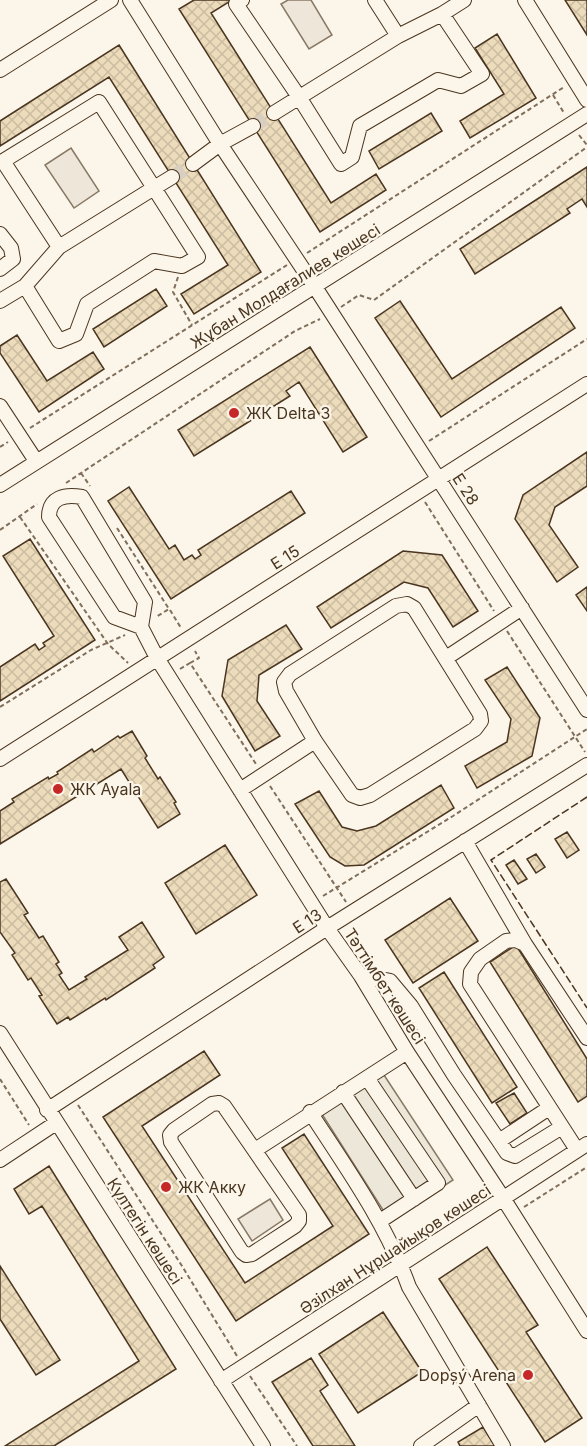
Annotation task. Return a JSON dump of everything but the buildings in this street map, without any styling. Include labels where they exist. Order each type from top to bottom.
[{"type":"street","points":[[0,70],[111,0]]},
{"type":"street","name":"E 28","points":[[130,0],[220,144],[419,447],[587,710]]},
{"type":"street","points":[[242,0],[236,4],[300,97],[341,164],[352,157],[360,126],[438,80],[461,86],[482,74],[442,14]]},
{"type":"street","points":[[375,0],[398,36]]},
{"type":"street","points":[[274,112],[398,36],[465,0]]},
{"type":"street","points":[[525,0],[587,100]]},
{"type":"street","points":[[25,286],[59,341],[76,334],[87,304],[154,261],[182,266],[198,257],[99,102],[3,161],[59,247]]},
{"type":"street","name":"Жұбан Молдағалиев көшесі","points":[[0,485],[587,114]]},
{"type":"street","points":[[193,164],[220,144],[253,126]]},
{"type":"street","points":[[0,301],[25,286],[59,247],[172,177]]},
{"type":"street","points":[[0,234],[11,248],[13,259],[0,269]]},
{"type":"street","name":"E 15","points":[[0,759],[587,384]]},
{"type":"street","points":[[0,406],[36,461]]},
{"type":"street","points":[[68,494],[82,497],[145,602],[141,627],[114,617],[49,517],[49,511],[59,498],[68,494]]},
{"type":"street","points":[[407,604],[414,609],[446,658],[480,714],[481,721],[475,729],[370,795],[360,798],[352,795],[315,741],[286,691],[284,682],[290,674],[396,606],[407,604]]},
{"type":"street","points":[[446,658],[522,608]]},
{"type":"street","name":"Тәттімбет көшесі","points":[[141,627],[157,658],[327,928],[362,976],[407,1052],[587,1331]]},
{"type":"street","points":[[240,790],[315,741]]},
{"type":"street","name":"E 13","points":[[47,1110],[327,928],[587,765]]},
{"type":"street","points":[[465,841],[525,944],[587,1038]]},
{"type":"street","points":[[525,944],[516,940],[506,941],[480,959],[471,972],[470,984],[562,1127],[582,1147]]},
{"type":"street","points":[[362,976],[390,981],[411,1006],[507,1153],[515,1156],[562,1127]]},
{"type":"street","name":"Күлтегін көшесі","points":[[0,1034],[263,1446]]},
{"type":"street","points":[[255,1150],[310,1112],[407,1052]]},
{"type":"street","points":[[367,1078],[438,1183],[380,1221]]},
{"type":"street","points":[[343,1092],[414,1199]]},
{"type":"street","points":[[219,1103],[225,1106],[255,1150],[299,1215],[299,1221],[295,1226],[246,1256],[177,1152],[170,1135],[212,1104],[219,1103]]},
{"type":"street","points":[[499,1141],[549,1108]]},
{"type":"street","points":[[310,1112],[380,1221],[409,1287],[503,1446]]},
{"type":"street","points":[[0,1160],[56,1122]]},
{"type":"street","name":"Әзілхан Нұршайықов көшесі","points":[[221,1381],[582,1147]]},
{"type":"street","points":[[420,1446],[479,1405]]},
{"type":"path","points":[[19,435],[575,80]]},
{"type":"path","points":[[553,95],[571,125]]},
{"type":"path","points":[[64,485],[295,331],[332,313],[358,295],[374,300],[587,147]]},
{"type":"path","points":[[182,266],[173,292],[193,326]]},
{"type":"path","points":[[419,447],[587,339]]},
{"type":"path","points":[[0,530],[37,504]]},
{"type":"path","points":[[20,517],[108,644],[136,671]]},
{"type":"path","points":[[0,706],[91,650],[141,627]]},
{"type":"path","points":[[312,903],[453,816],[587,729]]},
{"type":"path","points":[[0,1079],[36,1136]]},
{"type":"path","points":[[71,1094],[244,1367],[297,1446]]},
{"type":"path","points":[[513,1214],[587,1167]]},
{"type":"shaded area","points":[[288,0],[311,0],[332,35],[309,49],[281,4]]},
{"type":"shaded area","points":[[71,148],[99,191],[74,208],[45,165]]},
{"type":"shaded area","points":[[382,1072],[453,1180],[390,1221],[320,1111]]},
{"type":"shaded area","points":[[270,1199],[283,1220],[252,1241],[238,1219]]},
{"type":"tunnel","points":[[253,126],[274,113]]},
{"type":"tunnel","points":[[172,177],[193,164]]},
{"type":"fence","points":[[587,797],[491,860],[587,1008]]},
{"type":"place","name":"ЖК Delta 3","points":[[234,413]]},
{"type":"place","name":"ЖК Ayala","points":[[58,789]]},
{"type":"place","name":"ЖК Акку","points":[[166,1187]]},
{"type":"place","name":"Dopșý Arena","points":[[528,1375]]}]
